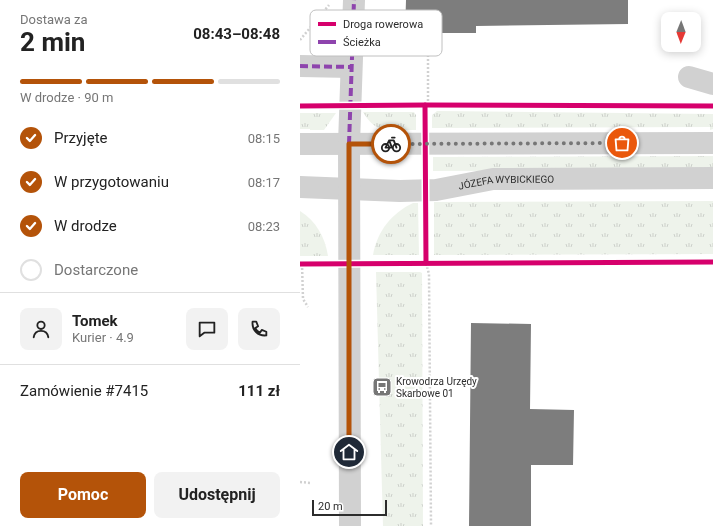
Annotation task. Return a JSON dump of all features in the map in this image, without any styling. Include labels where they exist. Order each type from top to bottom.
[{"type":"street","points":[[354,0],[354,10]]},
{"type":"street","points":[[350,526],[349,144],[351,56]]},
{"type":"street","points":[[300,66],[351,67]]},
{"type":"street","points":[[689,77],[713,84]]},
{"type":"street","points":[[300,144],[713,143]]},
{"type":"street","name":"JÓZEFA WYBICKIEGO","points":[[300,187],[400,191],[436,190],[493,179],[713,178]]},
{"type":"path","points":[[324,10],[331,2]]},
{"type":"path","points":[[300,40],[310,28]]},
{"type":"path","points":[[428,56],[428,105]]},
{"type":"path","points":[[426,263],[429,274],[431,526]]},
{"type":"path","points":[[302,264],[303,299],[308,307]]},
{"type":"path","points":[[300,482],[311,483]]},
{"type":"green space","points":[[437,111],[713,114],[713,129],[710,130],[710,127],[432,128],[432,115]]},
{"type":"green space","points":[[363,112],[414,112],[416,115],[416,130],[392,131],[380,128],[368,120]]},
{"type":"green space","points":[[300,113],[336,113],[324,130],[310,130],[300,129]]},
{"type":"green space","points":[[713,156],[713,170],[433,171],[433,157]]},
{"type":"green space","points":[[713,201],[713,254],[434,255],[434,202]]},
{"type":"green space","points":[[413,203],[418,203],[419,255],[373,255],[378,238],[387,224],[398,212]]},
{"type":"green space","points":[[300,211],[311,220],[319,230],[325,242],[328,256],[300,256]]},
{"type":"green space","points":[[376,272],[422,273],[423,526],[383,526]]},
{"type":"building","points":[[406,0],[628,0],[628,24],[476,26],[476,33],[442,33],[442,10],[406,10]]},
{"type":"building","points":[[471,323],[531,324],[530,409],[574,410],[573,465],[531,465],[531,526],[469,526]]},
{"type":"marked path","points":[[354,0],[354,10]]},
{"type":"marked path","points":[[349,144],[352,56]]},
{"type":"marked path","points":[[300,66],[351,67]]},
{"type":"cycle path","points":[[425,105],[426,263]]},
{"type":"cycle path","points":[[300,106],[713,106]]},
{"type":"cycle path","points":[[300,264],[713,262]]},
{"type":"way so far","points":[[391,144],[622,143]]},
{"type":"place","name":"Krowodrza Urzędy Skarbowe 01","points":[[382,387]]},
{"type":"route","points":[[349,452],[349,144],[391,144]]}]
